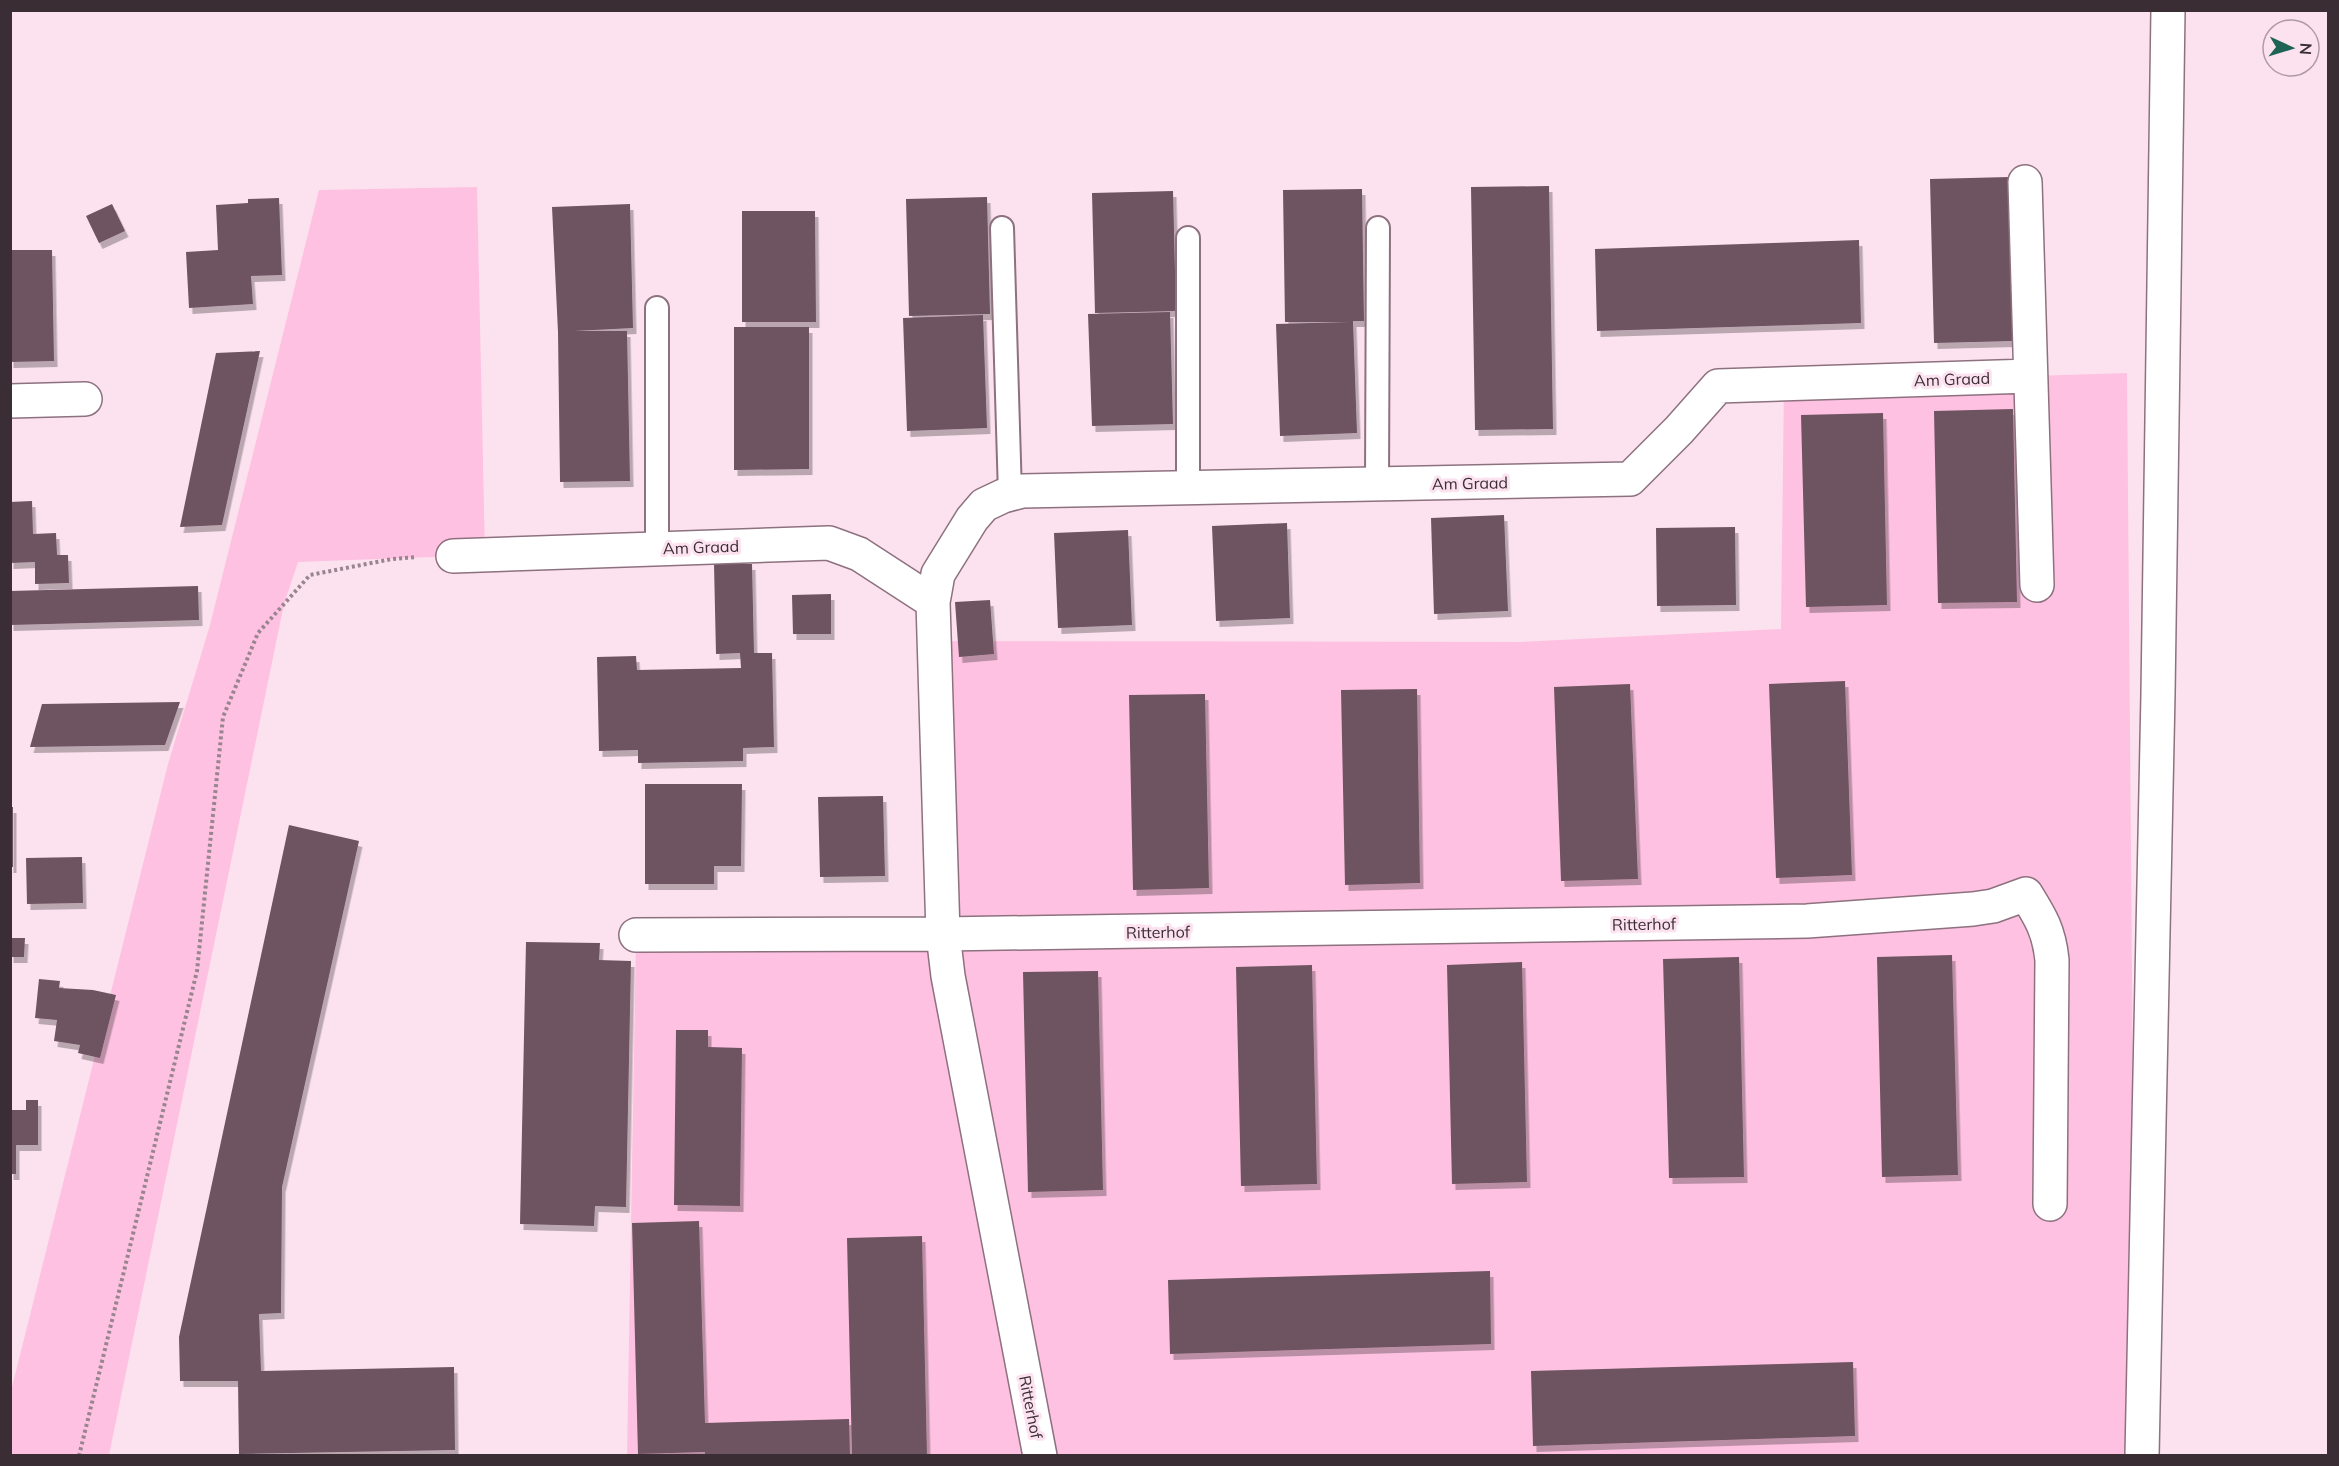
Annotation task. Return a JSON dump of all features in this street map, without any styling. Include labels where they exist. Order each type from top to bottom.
[{"type":"street","points":[[2142,1455],[2158,694],[2168,10]]},
{"type":"street","points":[[2025,182],[2037,585]]},
{"type":"street","name":"Am Graad","points":[[943,934],[933,602],[938,574],[972,519],[984,505],[1022,491],[1630,479],[1679,430],[1718,386],[2030,376]]},
{"type":"street","points":[[10,401],[86,399]]},
{"type":"street","name":"Am Graad","points":[[453,556],[829,543],[859,554],[933,602]]},
{"type":"street","name":"Ritterhof","points":[[636,935],[943,934],[1807,921],[1972,909],[1993,906],[2026,894],[2044,922],[2050,938],[2052,960],[2049,1204]]},
{"type":"street","name":"Ritterhof","points":[[943,934],[948,976],[1040,1455]]},
{"type":"lane","points":[[1002,228],[1010,495]]},
{"type":"lane","points":[[1377,485],[1378,228]]},
{"type":"lane","points":[[1188,238],[1188,488]]},
{"type":"lane","points":[[657,308],[657,549]]},
{"type":"path","points":[[79,1455],[197,971],[223,717],[227,707],[258,633],[310,575],[392,559],[453,556]]},
{"type":"shaded area","points":[[477,187],[485,555],[298,562],[284,604],[109,1455],[11,1456],[11,1391],[168,764],[210,625],[319,190]]},
{"type":"shaded area","points":[[2127,373],[2136,1455],[627,1456],[636,935],[943,934],[934,641],[1521,642],[1781,629],[1784,384]]},
{"type":"building","points":[[2009,177],[2013,341],[1934,343],[1930,179]]},
{"type":"building","points":[[1549,186],[1553,429],[1475,430],[1471,187]]},
{"type":"building","points":[[1362,189],[1364,321],[1353,321],[1357,433],[1280,436],[1276,324],[1349,322],[1285,322],[1283,190]]},
{"type":"building","points":[[1173,191],[1176,311],[1095,313],[1092,193]]},
{"type":"building","points":[[987,197],[990,314],[909,316],[906,199]]},
{"type":"building","points":[[279,198],[282,275],[251,276],[253,304],[189,308],[186,252],[218,250],[216,205],[248,203],[248,199]]},
{"type":"building","points":[[112,204],[125,231],[99,243],[86,216]]},
{"type":"building","points":[[630,204],[633,328],[574,331],[627,331],[630,481],[560,482],[558,332],[552,207]]},
{"type":"building","points":[[742,211],[815,211],[816,322],[742,322]]},
{"type":"building","points":[[1859,240],[1861,323],[1597,331],[1595,249]]},
{"type":"building","points":[[10,250],[52,250],[54,361],[10,362]]},
{"type":"building","points":[[1170,312],[1173,424],[1092,426],[1088,314]]},
{"type":"building","points":[[983,315],[987,428],[907,431],[903,318]]},
{"type":"building","points":[[734,327],[809,327],[809,469],[734,470]]},
{"type":"building","points":[[260,351],[222,525],[180,527],[216,353]]},
{"type":"building","points":[[2013,409],[2017,602],[1938,603],[1934,411]]},
{"type":"building","points":[[1883,413],[1887,605],[1806,607],[1801,415]]},
{"type":"building","points":[[32,501],[33,534],[56,533],[57,555],[68,555],[69,583],[35,584],[35,562],[10,563],[10,502]]},
{"type":"building","points":[[1504,515],[1508,611],[1434,614],[1431,518]]},
{"type":"building","points":[[1287,523],[1290,618],[1216,621],[1212,526]]},
{"type":"building","points":[[1735,527],[1736,605],[1657,606],[1656,528]]},
{"type":"building","points":[[1128,530],[1132,625],[1058,628],[1054,533]]},
{"type":"building","points":[[714,564],[752,564],[754,653],[772,653],[774,747],[743,748],[743,761],[638,763],[638,750],[599,751],[597,657],[636,656],[637,670],[741,668],[740,653],[716,654]]},
{"type":"building","points":[[198,586],[199,620],[10,625],[10,591]]},
{"type":"building","points":[[831,594],[831,634],[793,634],[792,595]]},
{"type":"building","points":[[990,600],[994,654],[959,657],[955,602]]},
{"type":"building","points":[[1845,681],[1852,875],[1776,878],[1769,684]]},
{"type":"building","points":[[1630,684],[1638,879],[1561,881],[1554,687]]},
{"type":"building","points":[[1417,689],[1420,883],[1345,885],[1341,690]]},
{"type":"building","points":[[1205,694],[1209,888],[1133,890],[1129,695]]},
{"type":"building","points":[[180,702],[165,745],[30,747],[42,704]]},
{"type":"building","points":[[645,784],[742,784],[741,866],[714,866],[714,884],[645,884]]},
{"type":"building","points":[[883,796],[885,876],[820,877],[818,797]]},
{"type":"building","points":[[10,807],[13,807],[13,867],[10,867]]},
{"type":"building","points":[[289,825],[359,841],[282,1187],[281,1313],[259,1314],[261,1371],[454,1367],[455,1450],[239,1454],[238,1381],[180,1381],[179,1337]]},
{"type":"building","points":[[82,857],[83,903],[27,904],[26,858]]},
{"type":"building","points":[[10,938],[25,938],[24,957],[10,957]]},
{"type":"building","points":[[526,942],[600,943],[599,960],[631,961],[626,1207],[595,1206],[594,1226],[520,1224]]},
{"type":"building","points":[[1952,955],[1958,1175],[1882,1177],[1877,957]]},
{"type":"building","points":[[1739,957],[1744,1177],[1669,1178],[1663,959]]},
{"type":"building","points":[[1522,962],[1527,1182],[1452,1184],[1447,965]]},
{"type":"building","points":[[1312,965],[1317,1184],[1241,1186],[1236,967]]},
{"type":"building","points":[[1098,971],[1103,1190],[1028,1192],[1023,972]]},
{"type":"building","points":[[39,979],[60,981],[59,988],[93,990],[116,995],[100,1058],[78,1053],[80,1045],[54,1041],[57,1020],[35,1018]]},
{"type":"building","points":[[676,1030],[708,1030],[708,1047],[742,1048],[740,1206],[674,1205]]},
{"type":"building","points":[[26,1100],[38,1100],[38,1145],[16,1145],[16,1174],[10,1174],[10,1110],[26,1110]]},
{"type":"building","points":[[699,1221],[705,1423],[849,1419],[850,1455],[705,1455],[705,1452],[638,1454],[632,1223]]},
{"type":"building","points":[[922,1236],[927,1455],[852,1455],[847,1238]]},
{"type":"building","points":[[1490,1271],[1491,1344],[1170,1354],[1168,1280]]},
{"type":"building","points":[[1853,1362],[1855,1436],[1533,1446],[1531,1371]]}]
